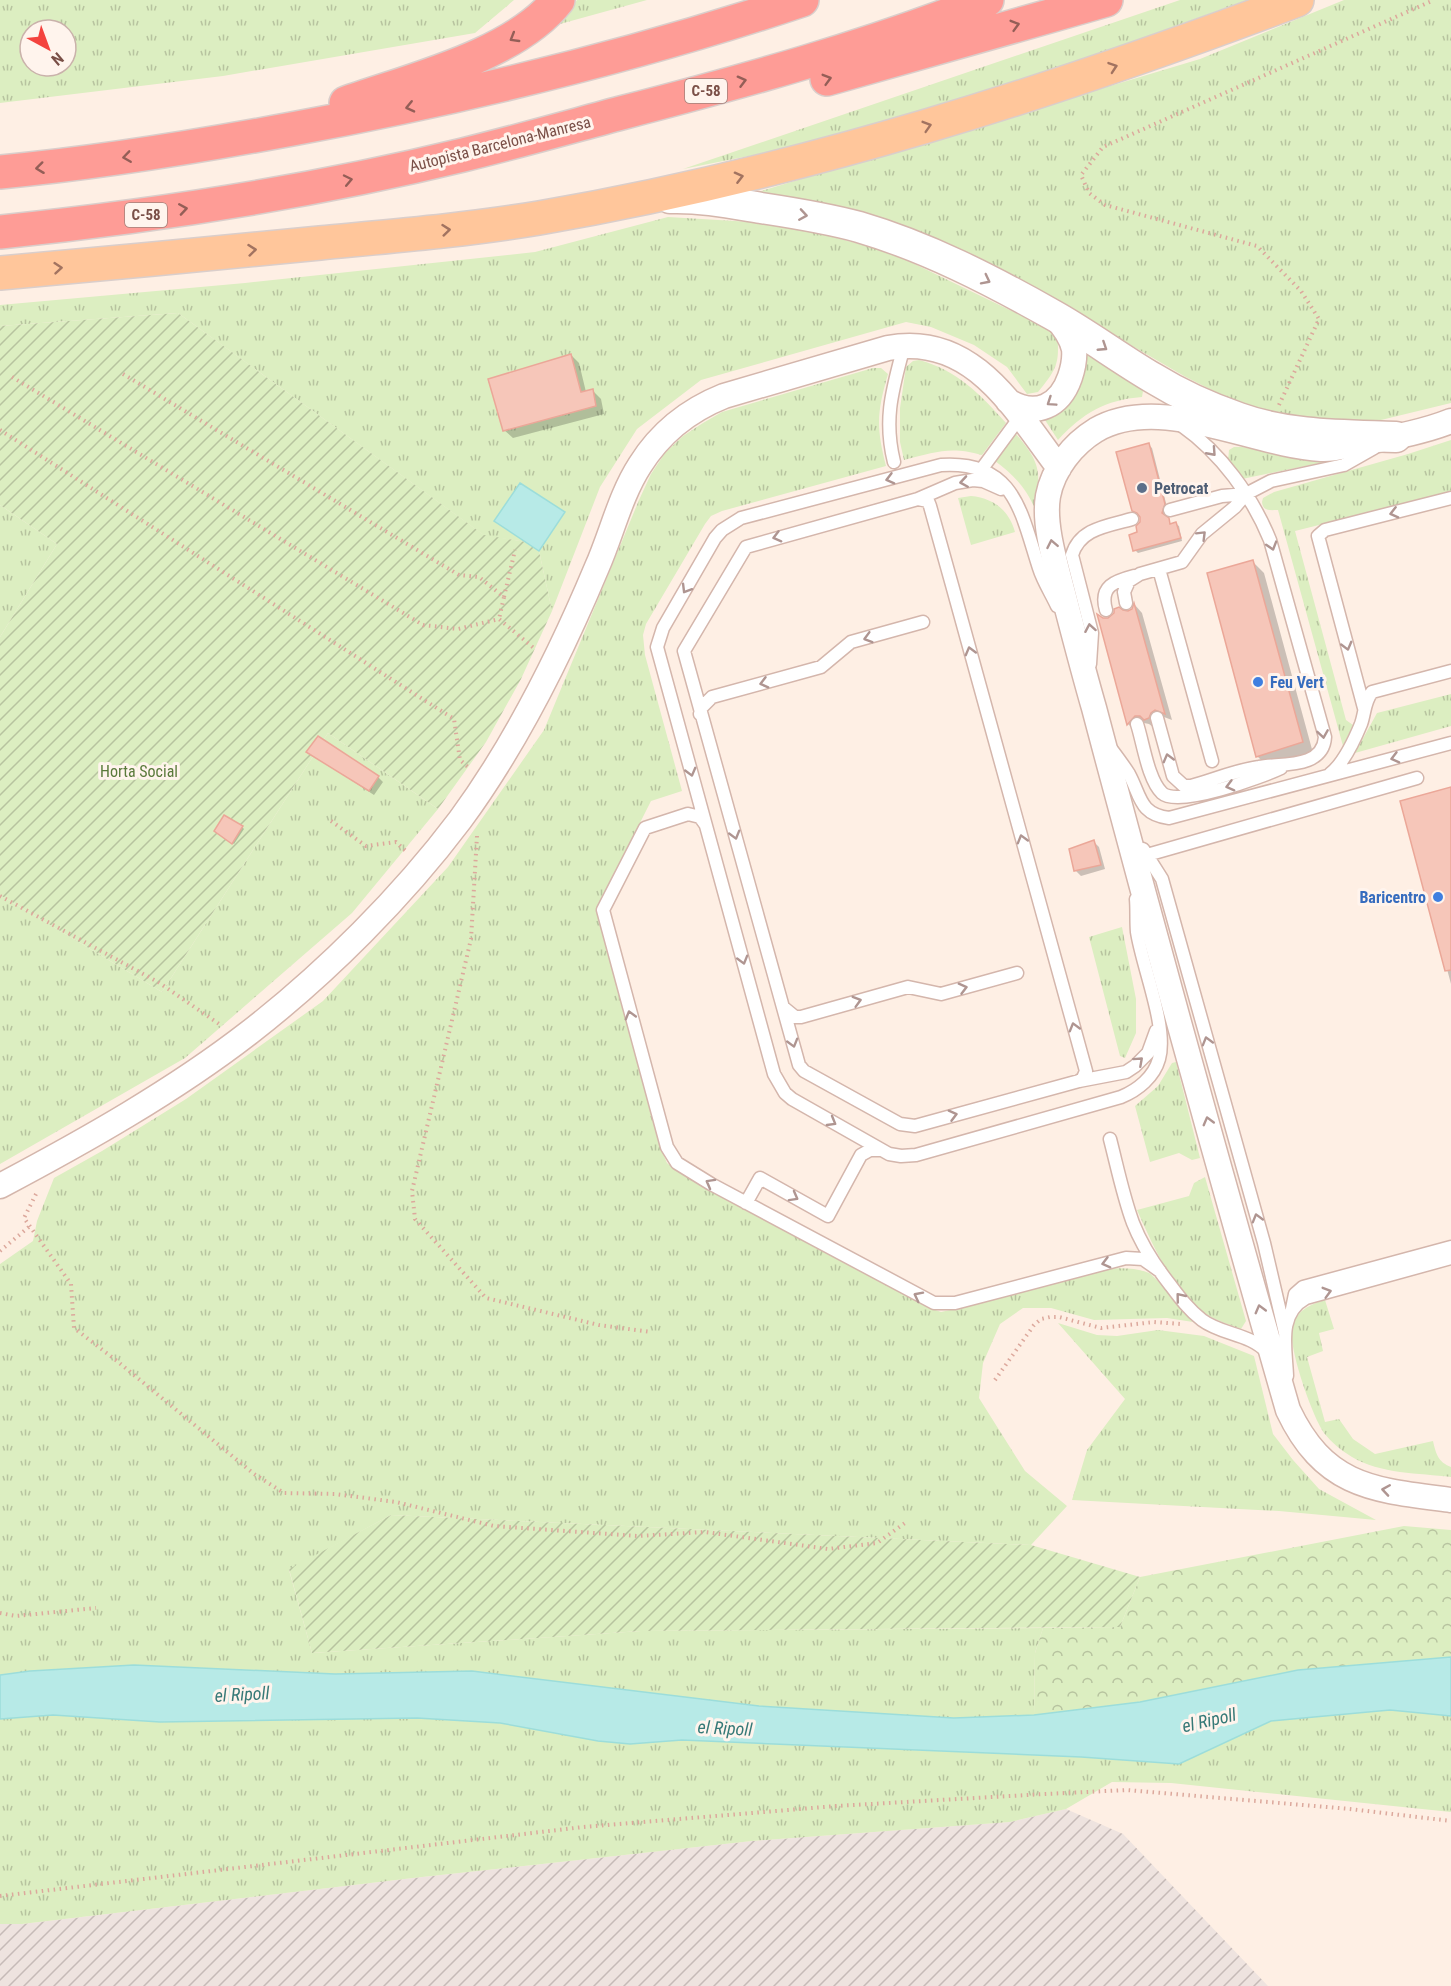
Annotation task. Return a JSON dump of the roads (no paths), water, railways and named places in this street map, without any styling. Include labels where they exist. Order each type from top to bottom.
[{"type":"highway","points":[[247,137],[490,50],[533,25],[558,0]]},
{"type":"highway","points":[[467,94],[723,0]]},
{"type":"highway","points":[[0,172],[129,157],[388,111],[467,94],[607,58],[802,0]]},
{"type":"highway","name":"Autopista Barcelona-Manresa","points":[[0,232],[101,222],[232,202],[462,155],[770,74],[987,0]]},
{"type":"highway","points":[[462,155],[691,118],[1106,0]]},
{"type":"main road","points":[[0,273],[369,238],[536,218],[599,207],[742,176],[891,137],[1041,92],[1297,0]]},
{"type":"street","points":[[599,207],[654,199],[705,199],[813,216],[892,238],[985,279],[1053,315],[1172,388],[1239,418],[1268,427],[1333,435],[1396,437]]},
{"type":"street","points":[[1014,409],[1045,407],[1055,401],[1067,384],[1074,361],[1074,350],[1066,329],[1053,315]]},
{"type":"street","points":[[0,1186],[54,1158],[183,1079],[241,1039],[322,971],[422,865],[459,821],[521,723],[598,566],[627,489],[640,465],[659,439],[678,422],[703,405],[724,396],[888,348],[904,345],[933,348],[960,358],[984,376],[1014,409],[1059,468]]},
{"type":"street","points":[[1449,422],[1396,437],[1324,449],[1262,440],[1229,430],[1170,418],[1149,416],[1115,421],[1082,440],[1059,468],[1048,496],[1047,515],[1056,564],[1088,687],[1125,821],[1141,857],[1288,1410],[1295,1425],[1313,1451],[1332,1469],[1348,1479],[1381,1490],[1449,1499]]},
{"type":"lane","points":[[894,462],[888,425],[904,345]]},
{"type":"lane","points":[[981,470],[1014,409]]},
{"type":"lane","points":[[1137,724],[1153,779],[1161,792],[1171,798],[1186,798],[1263,777],[1285,766],[1311,759],[1319,754],[1324,746],[1325,737],[1270,540],[1261,518],[1246,494],[1211,450],[1197,436],[1170,418]]},
{"type":"lane","points":[[1170,510],[1222,496],[1246,494],[1271,482],[1344,465],[1396,437]]},
{"type":"lane","points":[[1076,641],[1040,571],[1025,521],[1015,500],[1007,488],[990,474],[981,470],[958,464],[941,465],[741,518],[722,530],[715,538],[663,628],[657,647],[778,1083],[792,1099],[882,1150],[901,1156],[916,1155],[1130,1093],[1148,1078],[1159,1058],[1160,1043],[1158,1019],[1137,932],[1141,857]]},
{"type":"lane","points":[[1025,521],[1009,496],[993,484],[973,480],[955,483],[918,499],[746,547],[684,651],[700,714],[801,1068],[907,1126],[915,1126],[1079,1081],[1112,1076],[1135,1066],[1152,1046],[1158,1019]]},
{"type":"lane","points":[[1106,610],[1103,597],[1112,584],[1182,561],[1202,534],[1235,507],[1246,494]]},
{"type":"lane","points":[[1364,708],[1318,536],[1325,530],[1451,498]]},
{"type":"lane","points":[[918,499],[928,501],[950,575],[1086,1071],[1079,1081]]},
{"type":"lane","points":[[1088,687],[1092,633],[1072,555],[1075,546],[1089,533],[1132,519]]},
{"type":"lane","points":[[1159,569],[1212,761]]},
{"type":"lane","points":[[1126,603],[1125,587],[1140,574]]},
{"type":"lane","points":[[700,714],[705,702],[712,697],[821,668],[851,642],[923,622]]},
{"type":"lane","points":[[1324,777],[1331,774],[1341,763],[1360,726],[1367,698],[1378,689],[1451,671]]},
{"type":"lane","points":[[1157,718],[1173,776],[1184,786],[1260,766],[1285,766]]},
{"type":"lane","points":[[1100,731],[1130,776],[1142,803],[1152,814],[1161,817],[1178,817],[1451,743]]},
{"type":"lane","points":[[1141,857],[1417,778]]},
{"type":"lane","points":[[705,824],[700,817],[693,814],[665,820],[645,828],[603,910],[667,1147],[671,1156],[684,1169],[933,1304],[955,1303],[1126,1258],[1143,1259],[1160,1272]]},
{"type":"lane","points":[[1141,857],[1162,879],[1264,1243],[1285,1333]]},
{"type":"lane","points":[[783,1007],[789,1014],[801,1017],[908,987],[941,994],[1017,973]]},
{"type":"lane","points":[[1110,1139],[1132,1221],[1160,1272],[1193,1312],[1214,1327],[1258,1343],[1271,1356],[1275,1365]]},
{"type":"lane","points":[[746,1203],[760,1178],[828,1216],[861,1155],[870,1150],[882,1150]]},
{"type":"lane","points":[[1293,1309],[1295,1294],[1303,1287],[1451,1247]]},
{"type":"lane","points":[[1288,1410],[1285,1323],[1293,1309],[1306,1298],[1451,1258]]},
{"type":"water","points":[[520,483],[565,512],[539,551],[494,521]]},
{"type":"water","name":"el Ripoll","points":[[1451,1657],[1451,1716],[1390,1710],[1271,1721],[1179,1764],[1081,1757],[682,1740],[630,1744],[598,1741],[500,1723],[417,1718],[160,1722],[53,1715],[0,1719],[0,1675],[134,1665],[335,1674],[472,1671],[759,1706],[954,1718],[1034,1715],[1140,1702],[1298,1670]]},
{"type":"place","name":"Petrocat","points":[[1142,488]]},
{"type":"place","name":"Feu Vert","points":[[1258,682]]},
{"type":"place","name":"Baricentro","points":[[1438,897]]},
{"type":"park label","name":"Horta Social","points":[[139,771]]}]
